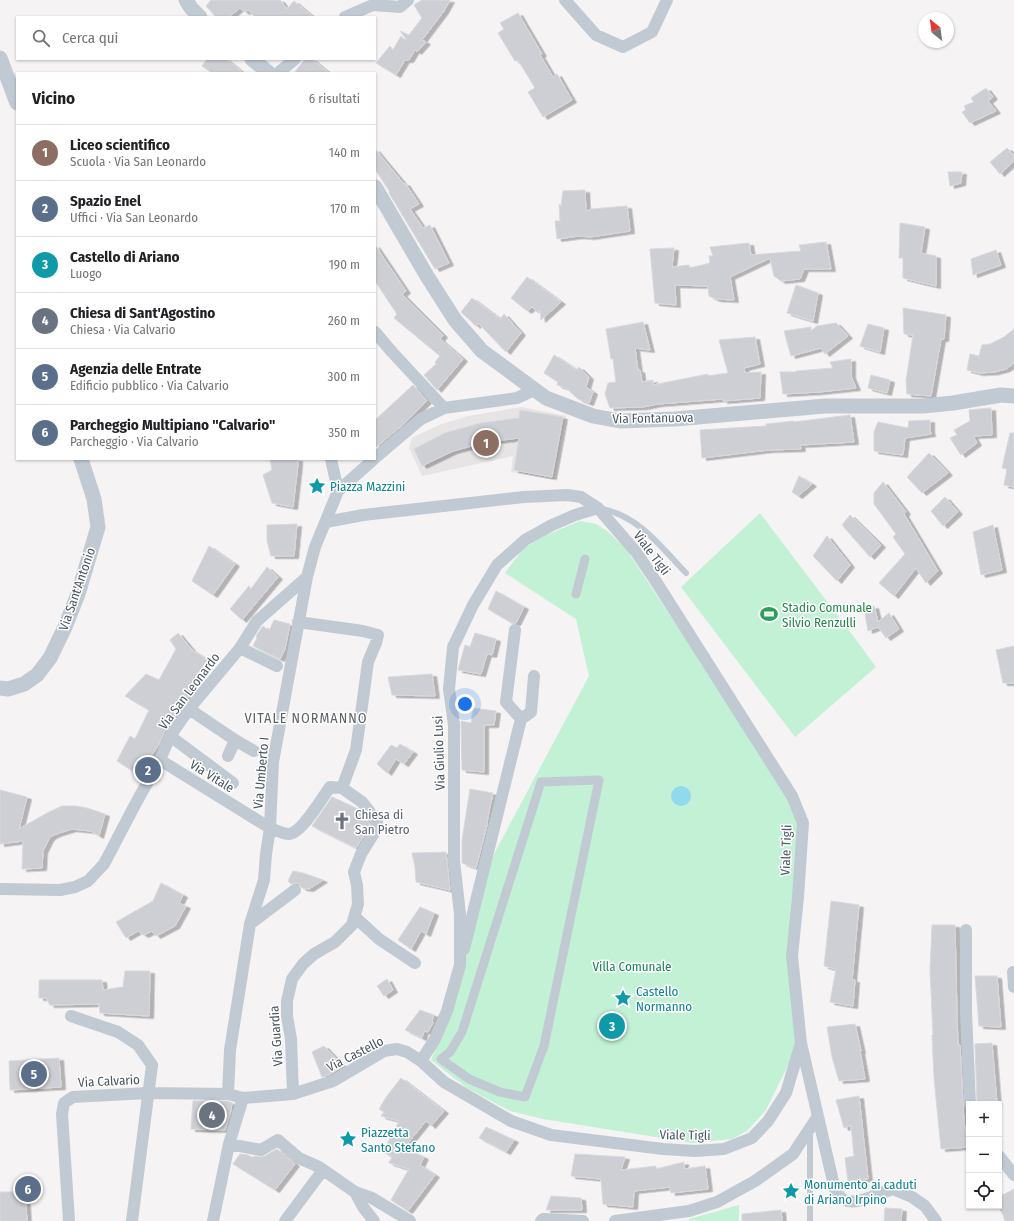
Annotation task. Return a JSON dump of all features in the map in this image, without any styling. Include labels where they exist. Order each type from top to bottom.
[{"type":"street","points":[[186,0],[199,16]]},
{"type":"street","points":[[347,16],[373,5],[400,7],[408,0]]},
{"type":"street","points":[[565,0],[596,35],[623,47],[652,32],[667,0]]},
{"type":"street","points":[[0,58],[16,100]]},
{"type":"street","points":[[253,60],[268,72]]},
{"type":"street","points":[[279,72],[294,60]]},
{"type":"street","name":"Via Fontanuova","points":[[376,189],[412,251],[455,320],[482,351],[546,398],[593,416],[620,420],[675,419],[825,406],[923,406],[953,403],[1001,395],[1014,396]]},
{"type":"street","points":[[376,333],[444,408]]},
{"type":"street","points":[[376,457],[422,420],[444,408],[517,398],[534,390]]},
{"type":"street","name":"Via Sant'Antonio","points":[[0,688],[8,689],[24,684],[37,675],[50,658],[65,627],[78,594],[98,527],[94,499],[81,460]]},
{"type":"street","points":[[331,460],[338,491]]},
{"type":"street","points":[[306,577],[315,547],[338,491],[373,460]]},
{"type":"street","name":"Viale Tigli","points":[[326,522],[363,516],[524,497],[567,495],[582,497],[598,508],[636,552],[655,580],[792,796],[803,823],[792,956],[800,1043],[786,1093],[768,1122],[752,1138],[724,1149],[695,1151],[663,1149],[551,1135],[511,1121],[444,1082],[421,1061]]},
{"type":"street","name":"Via Giulio Lusi","points":[[421,1061],[435,1039],[447,1011],[460,966],[460,914],[454,861],[454,725],[449,689],[453,647],[473,605],[498,565],[525,540],[575,515],[598,508]]},
{"type":"street","points":[[576,594],[585,559]]},
{"type":"street","name":"Via Umberto I","points":[[228,1094],[230,1050],[250,924],[264,880],[270,828],[273,762],[306,577]]},
{"type":"street","name":"Via San Leonardo","points":[[0,889],[60,890],[75,887],[88,881],[104,864],[160,760],[170,736],[189,709],[240,648],[257,622],[306,577]]},
{"type":"street","points":[[298,622],[363,631],[378,635],[368,662],[356,750],[342,788]]},
{"type":"street","points":[[516,630],[506,702],[521,719]]},
{"type":"street","points":[[240,648],[277,666]]},
{"type":"street","points":[[460,966],[521,719],[532,712],[534,676]]},
{"type":"street","points":[[189,709],[254,751]]},
{"type":"street","points":[[170,736],[233,783]]},
{"type":"street","points":[[228,756],[235,740]]},
{"type":"street","name":"Via Vitale","points":[[160,760],[270,828],[288,834],[296,832],[305,822],[330,787],[342,788]]},
{"type":"street","points":[[599,780],[544,1046],[525,1097],[500,1092],[469,1079],[441,1059],[450,1052],[462,1032],[541,782],[599,780]]},
{"type":"street","name":"Via Guardia","points":[[293,1094],[291,1039],[287,1016],[287,1001],[292,980],[303,964],[314,954],[335,942],[352,925],[358,904],[357,885],[354,872],[361,854],[377,828],[376,821],[362,802],[342,788]]},
{"type":"street","points":[[250,924],[295,890]]},
{"type":"street","points":[[355,917],[379,939],[414,963]]},
{"type":"street","points":[[966,930],[966,1012],[970,1101]]},
{"type":"street","points":[[1013,972],[1014,987]]},
{"type":"street","points":[[72,1016],[118,1032],[138,1045],[152,1065],[132,1221]]},
{"type":"street","points":[[800,1043],[835,1190],[842,1199],[848,1202],[864,1200],[893,1189],[912,1197],[925,1206],[936,1221]]},
{"type":"street","name":"Via Castello","points":[[228,1094],[243,1098],[293,1094],[333,1081],[384,1052],[397,1049],[407,1052],[421,1061]]},
{"type":"street","name":"Via Calvario","points":[[69,1221],[62,1114],[64,1103],[73,1096],[148,1093],[228,1094]]},
{"type":"street","points":[[213,1221],[230,1144],[243,1098]]},
{"type":"street","points":[[615,1221],[689,1210],[717,1202],[755,1181],[793,1154],[818,1116]]},
{"type":"street","points":[[230,1144],[261,1150],[278,1140],[299,1158],[323,1170],[355,1192],[372,1198],[410,1221]]},
{"type":"street","points":[[1002,1160],[1014,1176]]},
{"type":"street","points":[[285,1221],[323,1170]]},
{"type":"street","points":[[355,1192],[363,1207],[374,1221]]},
{"type":"street","points":[[541,1221],[583,1221]]},
{"type":"lane","points":[[598,508],[613,511],[629,519],[647,532],[686,573]]},
{"type":"lane","points":[[810,1129],[810,1221]]},
{"type":"shaded area","points":[[522,407],[566,416],[554,480],[511,472],[513,456],[422,476],[409,448],[412,438],[439,425],[468,416]]},
{"type":"green space","name":"Stadio Comunale Silvio Renzulli","points":[[760,513],[876,667],[795,737],[681,587]]},
{"type":"green space","name":"Villa Comunale","points":[[580,521],[596,524],[607,531],[626,549],[801,812],[794,904],[797,1047],[766,1110],[747,1131],[732,1139],[693,1143],[543,1119],[510,1111],[467,1088],[431,1060],[452,1011],[486,869],[589,676],[576,619],[505,573],[523,549],[544,536]]},
{"type":"green space","points":[[739,1205],[739,1221],[689,1221],[689,1219]]},
{"type":"water","points":[[681,786],[688,789],[691,796],[688,803],[681,806],[674,803],[671,796],[674,789]]},
{"type":"building","points":[[211,0],[280,0],[287,9],[294,1],[312,16],[254,16],[248,10],[245,12],[240,8],[230,16],[215,16],[206,6]]},
{"type":"building","points":[[422,0],[450,0],[444,11],[422,40],[426,42],[417,52],[415,50],[409,60],[405,60],[396,75],[376,63],[390,46],[393,50],[401,36],[405,40],[406,39],[400,31],[409,35],[422,18],[414,5]]},
{"type":"building","points":[[518,13],[542,54],[540,55],[553,77],[557,74],[572,100],[543,117],[528,92],[535,88],[518,60],[515,61],[498,33],[504,29],[500,23]]},
{"type":"building","points":[[206,60],[227,60],[242,72],[211,72],[202,66]]},
{"type":"building","points":[[304,60],[313,60],[328,72],[295,72]]},
{"type":"building","points":[[986,88],[993,97],[988,101],[996,111],[970,123],[962,112],[966,110],[964,106],[974,102],[971,98]]},
{"type":"building","points":[[1007,148],[1014,156],[1014,161],[1000,174],[990,162]]},
{"type":"building","points":[[376,150],[404,184],[405,183],[419,204],[410,209],[423,228],[430,225],[449,263],[435,269],[389,193],[390,192],[376,171]]},
{"type":"building","points":[[948,172],[962,172],[961,183],[950,186]]},
{"type":"building","points":[[585,190],[586,211],[592,209],[627,206],[630,231],[590,237],[579,236],[557,239],[555,221],[560,221],[559,204],[561,206],[563,191]]},
{"type":"building","points":[[900,223],[925,227],[921,253],[936,256],[936,286],[903,278],[903,258],[899,258]]},
{"type":"building","points":[[826,242],[831,269],[804,269],[800,279],[781,281],[774,276],[770,258],[730,277],[734,300],[716,299],[709,296],[708,286],[675,285],[676,305],[655,303],[650,249],[674,248],[672,267],[689,265],[690,268],[710,263],[709,256],[713,256],[710,247],[749,243],[751,255],[801,251],[799,245]]},
{"type":"building","points":[[376,246],[406,291],[402,294],[443,335],[440,339],[463,359],[437,390],[424,375],[436,364],[435,362],[440,356],[394,318],[397,314],[376,282]]},
{"type":"building","points":[[996,250],[1001,265],[973,275],[971,259]]},
{"type":"building","points":[[527,277],[561,302],[541,320],[540,310],[538,313],[532,307],[527,311],[511,298]]},
{"type":"building","points":[[796,285],[818,293],[813,321],[787,313]]},
{"type":"building","points":[[472,298],[500,319],[504,314],[521,333],[506,352],[478,323],[476,326],[461,312]]},
{"type":"building","points":[[903,308],[946,315],[944,339],[941,339],[931,396],[907,394],[906,381],[913,335],[904,334]]},
{"type":"building","points":[[643,322],[650,350],[635,348],[638,371],[640,370],[642,382],[653,380],[653,385],[708,374],[708,376],[728,373],[719,340],[755,337],[760,364],[744,368],[745,373],[761,372],[760,398],[723,401],[723,399],[658,404],[643,407],[610,408],[605,394],[608,383],[616,382],[613,359],[611,359],[606,329]]},
{"type":"building","points":[[836,323],[848,336],[825,354],[821,348],[791,356],[784,331],[811,327],[811,331],[817,326]]},
{"type":"building","points":[[868,324],[884,328],[880,352],[860,346]]},
{"type":"building","points":[[1014,329],[1014,363],[1006,369],[995,372],[979,373],[967,370],[970,354],[979,356],[982,345],[990,344],[1004,337]]},
{"type":"building","points":[[554,355],[577,370],[579,367],[589,377],[586,387],[593,392],[589,403],[578,399],[566,388],[557,385],[558,382],[544,373]]},
{"type":"building","points":[[851,359],[851,376],[856,388],[783,394],[780,372],[796,372],[833,368],[830,362]]},
{"type":"building","points":[[871,375],[890,380],[887,393],[868,388]]},
{"type":"building","points":[[413,385],[427,401],[405,423],[376,447],[376,419]]},
{"type":"building","points":[[991,408],[992,435],[973,436],[977,443],[961,455],[950,438],[957,435],[954,430],[970,421],[969,410]]},
{"type":"building","points":[[520,410],[563,417],[552,477],[514,470],[519,438],[487,442],[453,451],[422,466],[414,449],[445,433],[481,423],[519,418]]},
{"type":"building","points":[[850,415],[854,442],[800,445],[801,449],[768,450],[702,458],[700,430],[766,426],[766,424]]},
{"type":"building","points":[[930,420],[931,434],[905,438],[903,455],[874,451],[874,432],[878,422],[908,428],[909,421]]},
{"type":"building","points":[[1010,433],[1014,433],[1014,487],[1004,485],[1007,469],[1002,468]]},
{"type":"building","points":[[929,453],[948,473],[922,493],[907,477]]},
{"type":"building","points":[[270,460],[298,460],[293,507],[272,503],[263,475],[272,470]]},
{"type":"building","points":[[799,476],[812,484],[798,496],[792,492]]},
{"type":"building","points":[[883,482],[906,512],[904,514],[938,571],[926,583],[916,568],[894,596],[879,583],[905,554],[893,537],[896,534],[874,504],[874,493]]},
{"type":"building","points":[[945,497],[958,512],[943,526],[931,511]]},
{"type":"building","points":[[850,515],[881,545],[870,557],[842,525]]},
{"type":"building","points":[[297,524],[294,556],[271,556],[267,541],[267,525]]},
{"type":"building","points":[[993,525],[1002,570],[981,575],[973,532]]},
{"type":"building","points":[[827,536],[850,565],[837,581],[813,556]]},
{"type":"building","points":[[209,546],[235,564],[213,595],[192,581]]},
{"type":"building","points":[[267,567],[278,577],[242,620],[230,609],[249,586],[251,589]]},
{"type":"building","points":[[496,591],[524,607],[516,623],[512,623],[488,609]]},
{"type":"building","points":[[874,606],[878,622],[889,613],[899,629],[886,638],[878,627],[868,631],[864,608]]},
{"type":"building","points":[[274,620],[290,624],[285,649],[280,659],[253,646],[257,638],[256,636],[263,626],[269,631]]},
{"type":"building","points":[[178,633],[192,650],[208,660],[186,692],[190,694],[164,732],[159,744],[139,775],[117,761],[130,736],[135,739],[149,710],[125,696],[146,674],[159,680],[176,649],[170,640]]},
{"type":"building","points":[[475,633],[496,639],[492,655],[487,654],[481,674],[458,670],[465,645],[470,647]]},
{"type":"building","points":[[1014,646],[1014,683],[1003,683],[996,650]]},
{"type":"building","points":[[432,674],[435,696],[392,695],[388,677]]},
{"type":"building","points":[[473,708],[496,711],[494,725],[484,725],[484,772],[462,770],[461,721],[471,723]]},
{"type":"building","points":[[400,744],[413,752],[404,764],[396,759],[387,773],[377,764],[391,745],[397,748]]},
{"type":"building","points":[[470,789],[493,793],[487,825],[476,868],[462,863],[462,840]]},
{"type":"building","points":[[0,790],[27,797],[19,829],[62,806],[76,806],[105,814],[99,836],[91,831],[72,829],[52,836],[43,851],[42,868],[22,869],[23,841],[0,844]]},
{"type":"building","name":"Chiesa di San Pietro","points":[[332,797],[358,809],[370,824],[356,848],[312,826]]},
{"type":"building","points":[[446,852],[450,890],[416,882],[412,853]]},
{"type":"building","points":[[293,871],[323,880],[309,889],[302,888],[298,883],[291,884],[288,881]]},
{"type":"building","points":[[161,883],[183,895],[179,903],[186,906],[175,926],[156,936],[152,931],[144,935],[138,931],[126,938],[116,922],[153,901]]},
{"type":"building","points":[[831,901],[859,905],[852,980],[855,980],[853,1006],[830,1002],[836,969],[824,966]]},
{"type":"building","points":[[420,907],[434,913],[426,934],[421,931],[411,949],[398,940]]},
{"type":"building","points":[[932,925],[955,925],[958,1045],[960,1045],[966,1147],[941,1149],[934,1078],[930,971]]},
{"type":"building","points":[[125,971],[150,971],[149,1016],[100,1013],[99,1004],[50,1005],[46,998],[39,998],[39,980],[102,980],[103,990],[123,987]]},
{"type":"building","points":[[975,976],[997,976],[1001,1027],[979,1026]]},
{"type":"building","points":[[387,979],[393,990],[384,996],[377,986]]},
{"type":"building","points":[[420,1010],[434,1015],[432,1021],[433,1023],[428,1032],[424,1031],[422,1038],[405,1030]]},
{"type":"building","points":[[855,1024],[865,1079],[839,1081],[832,1057],[827,1027]]},
{"type":"building","points":[[992,1043],[997,1101],[977,1101],[975,1044]]},
{"type":"building","points":[[324,1046],[343,1066],[322,1077],[312,1052]]},
{"type":"building","points":[[59,1058],[61,1087],[10,1090],[9,1061]]},
{"type":"building","points":[[401,1078],[444,1111],[431,1126],[426,1121],[408,1143],[411,1144],[409,1150],[424,1157],[420,1165],[435,1175],[408,1211],[391,1200],[409,1169],[389,1163],[392,1157],[383,1152],[399,1121],[381,1116],[384,1112],[379,1109]]},
{"type":"building","points":[[859,1096],[868,1179],[861,1179],[861,1184],[848,1182],[845,1158],[854,1156],[851,1125],[844,1128],[836,1100]]},
{"type":"building","points":[[193,1101],[227,1101],[232,1103],[225,1130],[191,1129]]},
{"type":"building","points":[[486,1127],[514,1140],[506,1152],[479,1138]]},
{"type":"building","points":[[277,1149],[295,1164],[275,1190],[233,1164],[240,1154],[248,1155],[253,1158],[254,1156],[265,1156]]},
{"type":"building","points":[[575,1154],[625,1157],[621,1170],[656,1166],[656,1169],[684,1162],[684,1169],[705,1166],[708,1189],[671,1193],[670,1187],[634,1191],[633,1207],[603,1204],[601,1179],[571,1176]]},
{"type":"building","points":[[1014,1189],[1014,1221],[1005,1221],[1000,1209],[1002,1209],[1002,1195]]},
{"type":"building","points":[[0,1192],[25,1192],[27,1221],[0,1221]]},
{"type":"building","points":[[551,1196],[581,1198],[582,1210],[546,1210]]},
{"type":"building","points":[[885,1208],[902,1209],[901,1221],[884,1221]]},
{"type":"building","points":[[781,1210],[782,1221],[742,1221],[742,1214]]},
{"type":"place","name":"Liceo scientifico","points":[[486,443]]},
{"type":"place","name":"Piazza Mazzini","points":[[317,486]]},
{"type":"place","name":"Stadio Comunale Silvio Renzulli","points":[[769,614]]},
{"type":"place","name":"Spazio Enel","points":[[148,770]]},
{"type":"place","name":"Chiesa di San Pietro","points":[[342,821]]},
{"type":"place","name":"Castello Normanno","points":[[623,998]]},
{"type":"place","name":"Castello di Ariano","points":[[612,1026]]},
{"type":"place","name":"Agenzia delle Entrate","points":[[34,1074]]},
{"type":"place","name":"Chiesa di Sant'Agostino","points":[[212,1115]]},
{"type":"place","name":"Piazzetta Santo Stefano","points":[[348,1139]]},
{"type":"place","name":"Parcheggio Multipiano \"Calvario\"","points":[[28,1189]]},
{"type":"place","name":"Monumento ai caduti di Ariano Irpino","points":[[791,1191]]},
{"type":"district","name":"VITALE NORMANNO","points":[[306,718]]}]
